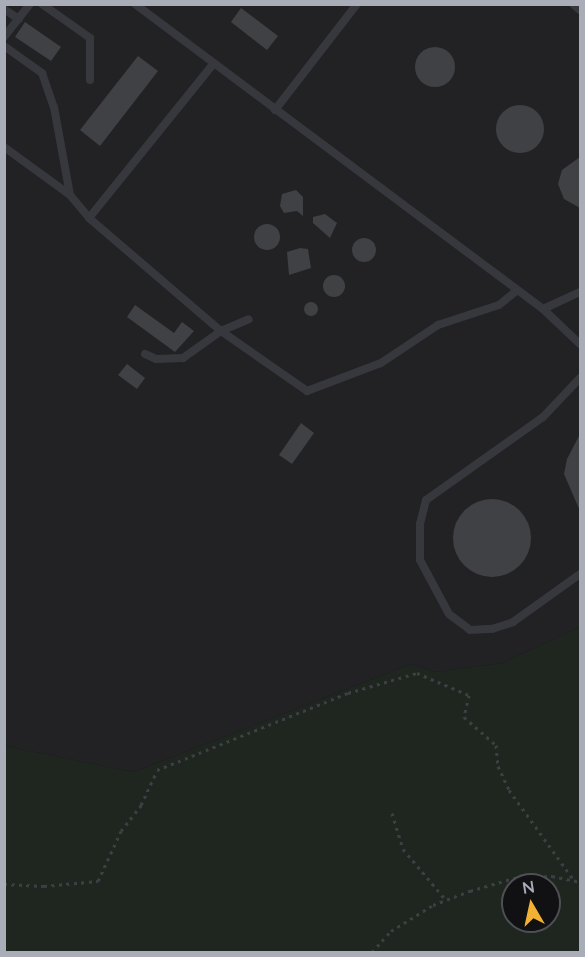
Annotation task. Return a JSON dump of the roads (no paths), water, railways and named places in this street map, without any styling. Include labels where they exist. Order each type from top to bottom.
[{"type":"lane","points":[[4,38],[30,4]]},
{"type":"lane","points":[[42,4],[90,38],[90,80]]},
{"type":"lane","points":[[135,4],[543,309],[580,344]]},
{"type":"lane","points":[[275,110],[357,4]]},
{"type":"lane","points":[[573,4],[580,10]]},
{"type":"lane","points":[[4,9],[19,19]]},
{"type":"lane","points":[[4,46],[42,73],[54,107],[70,195]]},
{"type":"lane","points":[[89,218],[214,63]]},
{"type":"lane","points":[[4,147],[70,195],[89,218],[221,331],[307,391],[381,363],[438,325],[499,305],[516,291]]},
{"type":"lane","points":[[543,309],[580,292]]},
{"type":"lane","points":[[146,354],[156,359],[183,358],[221,331],[249,319]]},
{"type":"lane","points":[[580,378],[543,417],[426,500],[420,524],[420,560],[449,614],[470,630],[492,629],[513,622],[580,574]]}]
